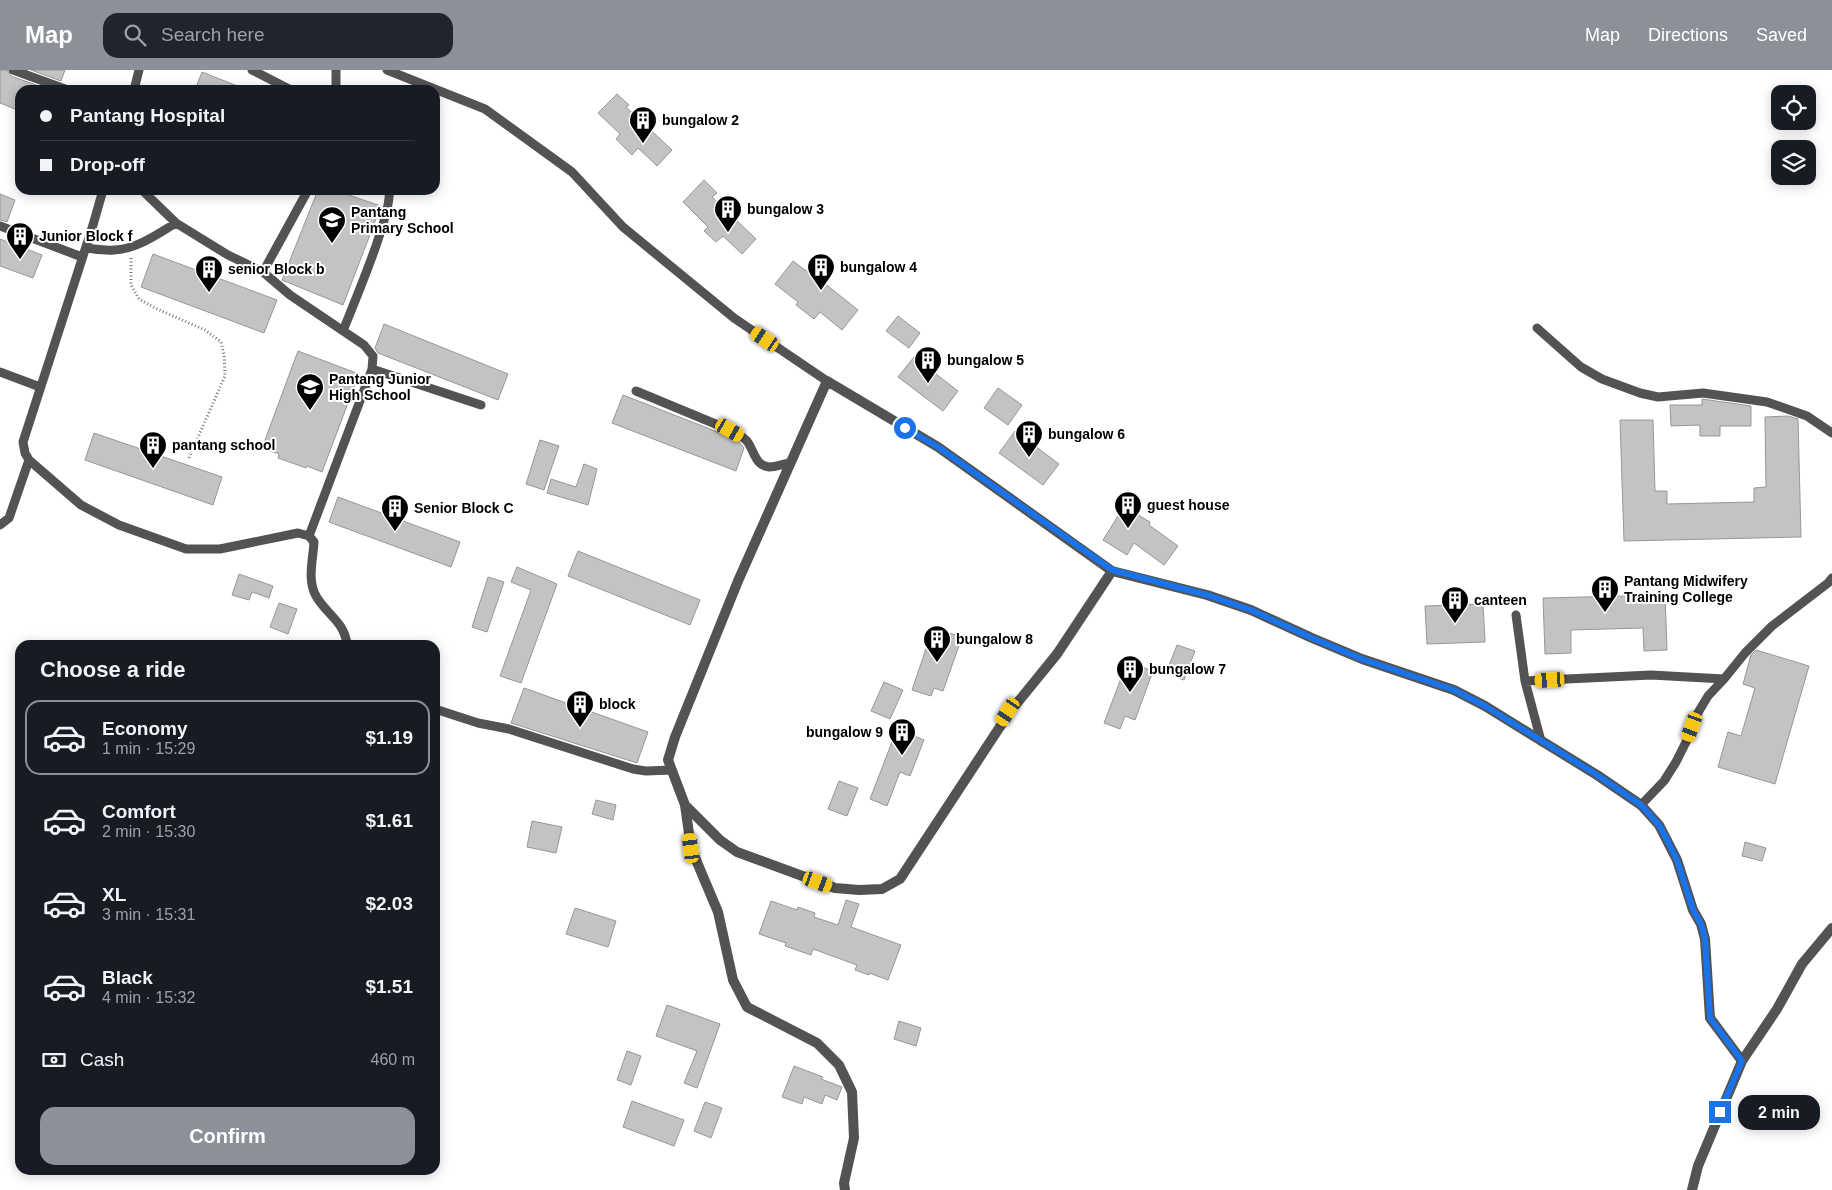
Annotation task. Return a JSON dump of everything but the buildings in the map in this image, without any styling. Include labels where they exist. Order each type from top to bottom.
[{"type":"street","points":[[846,1190],[844,1183],[854,1138],[852,1092],[839,1065],[817,1043],[747,1007],[733,980],[718,912],[691,848],[685,805],[668,760],[675,737],[738,581],[827,381],[938,447],[1112,570],[1207,595],[1251,610],[1362,659],[1454,690],[1485,706],[1597,775],[1641,805],[1659,825],[1668,842],[1677,860],[1693,910],[1701,924],[1705,939],[1710,1018],[1742,1061]]},
{"type":"street","points":[[685,805],[720,840],[737,852],[835,888],[882,889],[900,879],[1008,712],[1057,654],[1112,570]]},
{"type":"street","points":[[1692,1190],[1698,1166],[1742,1061],[1777,1009],[1802,964],[1832,928]]},
{"type":"lane","points":[[13,70],[54,85]]},
{"type":"lane","points":[[136,85],[140,70]]},
{"type":"lane","points":[[252,70],[281,85]]},
{"type":"lane","points":[[336,70],[336,85]]},
{"type":"lane","points":[[388,70],[425,85]]},
{"type":"lane","points":[[440,91],[485,109],[572,172],[624,227],[734,318],[827,381]]},
{"type":"lane","points":[[102,195],[23,442],[25,453],[29,460],[81,505],[119,525],[186,549],[220,549],[298,533],[309,536],[314,542],[311,580],[316,597],[338,621],[346,635],[346,640]]},
{"type":"lane","points":[[147,195],[176,223],[228,255],[263,272],[290,295],[364,345],[373,356],[372,369],[309,536]]},
{"type":"lane","points":[[263,272],[305,195]]},
{"type":"lane","points":[[343,331],[385,218],[390,195]]},
{"type":"lane","points":[[86,248],[112,250],[131,248],[176,223]]},
{"type":"lane","points":[[0,226],[82,257]]},
{"type":"lane","points":[[1537,328],[1581,367],[1602,379],[1640,393],[1658,398],[1703,393],[1767,402],[1807,416],[1832,433]]},
{"type":"lane","points":[[372,369],[481,405]]},
{"type":"lane","points":[[0,372],[40,387]]},
{"type":"lane","points":[[636,391],[742,436],[761,465],[769,467],[789,463]]},
{"type":"lane","points":[[0,525],[9,518],[29,460]]},
{"type":"lane","points":[[1641,805],[1664,781],[1676,762],[1696,716],[1708,696],[1745,653],[1772,626],[1832,578]]},
{"type":"lane","points":[[1516,615],[1525,681],[1541,742]]},
{"type":"lane","points":[[1525,681],[1651,675],[1724,679]]},
{"type":"lane","points":[[440,711],[478,723],[509,729],[633,769],[646,771],[672,770]]},
{"type":"path","points":[[131,248],[131,285],[138,299],[205,330],[221,342],[225,376],[188,460]]},
{"type":"place","name":"bungalow 2","points":[[643,144]]},
{"type":"place","name":"bungalow 3","points":[[728,233]]},
{"type":"place","name":"Pantang Primary School","points":[[332,244]]},
{"type":"place","name":"Junior Block f","points":[[20,260]]},
{"type":"place","name":"bungalow 4","points":[[821,291]]},
{"type":"place","name":"senior Block b","points":[[209,293]]},
{"type":"place","name":"bungalow 5","points":[[928,384]]},
{"type":"place","name":"Pantang Junior High School","points":[[310,411]]},
{"type":"place","name":"bungalow 6","points":[[1029,458]]},
{"type":"place","name":"pantang school","points":[[153,469]]},
{"type":"place","name":"guest house","points":[[1128,529]]},
{"type":"place","name":"Senior Block C","points":[[395,532]]},
{"type":"place","name":"Pantang Midwifery Training College","points":[[1605,613]]},
{"type":"place","name":"canteen","points":[[1455,624]]},
{"type":"place","name":"bungalow 8","points":[[937,663]]},
{"type":"place","name":"bungalow 7","points":[[1130,693]]},
{"type":"place","name":"block","points":[[580,728]]},
{"type":"place","name":"bungalow 9","points":[[902,756]]},
{"type":"route","points":[[905,428],[938,447],[1112,570],[1207,595],[1251,610],[1362,659],[1454,690],[1485,706],[1597,775],[1641,805],[1659,825],[1668,842],[1677,860],[1693,910],[1701,924],[1705,939],[1710,1018],[1742,1061],[1720,1112]]}]
